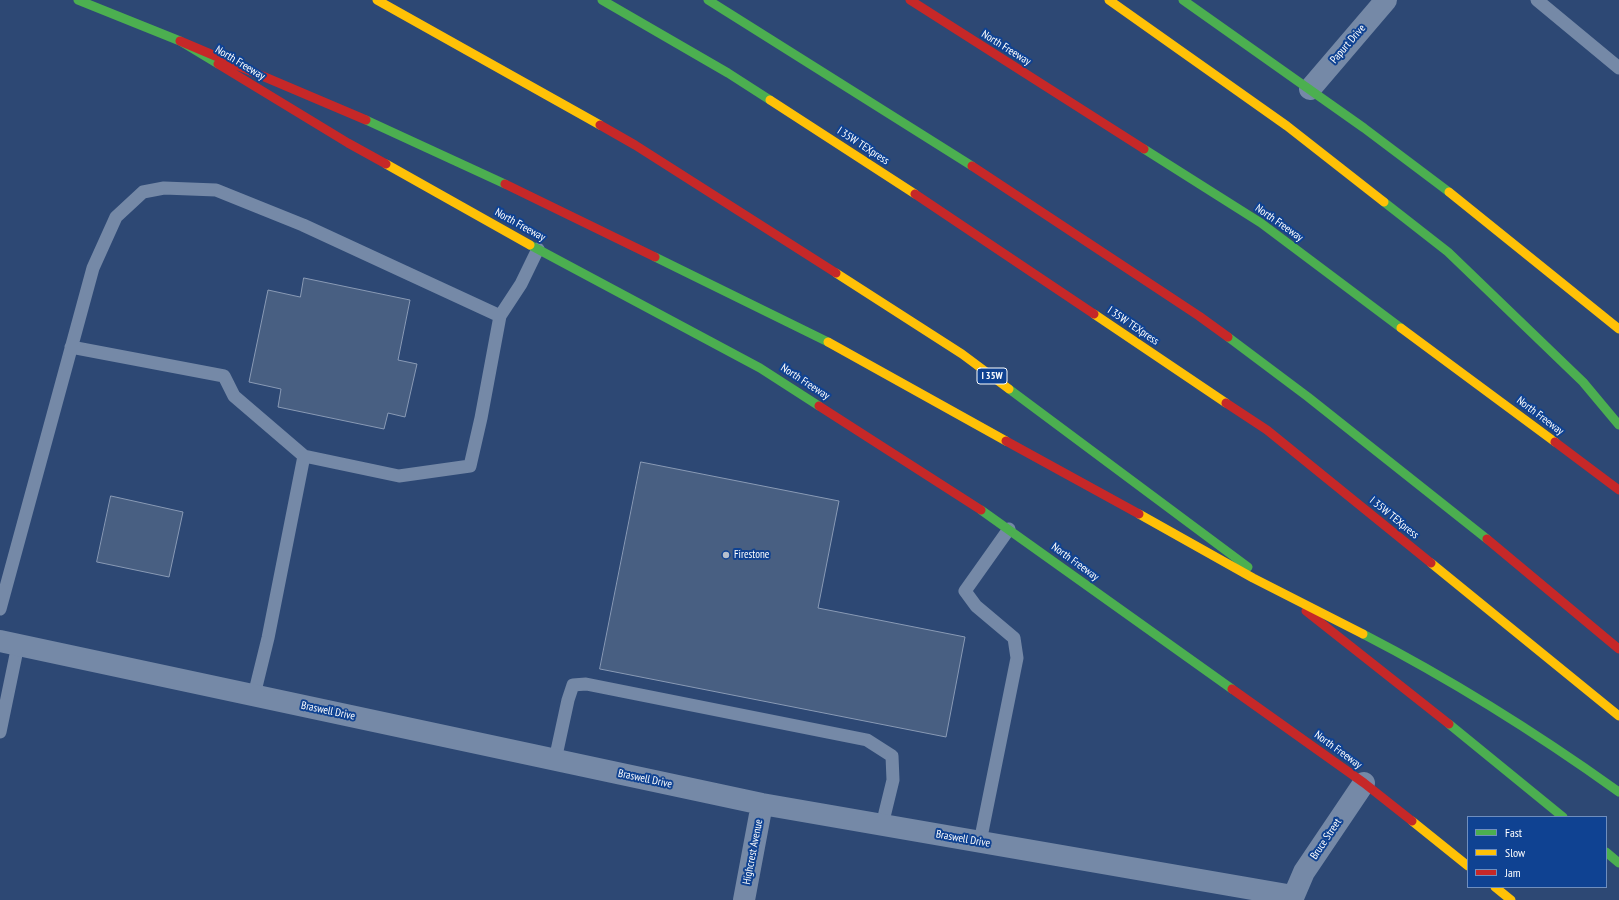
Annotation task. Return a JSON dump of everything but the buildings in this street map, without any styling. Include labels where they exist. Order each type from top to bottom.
[{"type":"main road","name":"North Freeway","points":[[78,0],[180,41],[348,143],[538,249],[760,368],[1009,529],[1364,783],[1467,865]]},
{"type":"main road","name":"I 35W","points":[[377,0],[635,145],[962,354],[1301,607],[1475,744],[1563,816]]},
{"type":"main road","name":"I 35W TEXpress","points":[[602,0],[728,73],[876,168],[1267,430],[1619,716]]},
{"type":"main road","points":[[708,0],[931,139],[1200,316],[1333,416],[1461,518],[1619,649]]},
{"type":"main road","name":"North Freeway","points":[[910,0],[1261,223],[1619,490]]},
{"type":"main road","points":[[1109,0],[1287,126],[1448,252],[1583,382],[1619,425]]},
{"type":"main road","points":[[1190,2],[1423,172],[1543,265],[1619,329]]},
{"type":"main road","points":[[180,41],[359,117],[500,182],[828,342],[1253,578],[1412,659],[1563,752],[1619,792]]},
{"type":"main road","points":[[1607,853],[1619,863]]},
{"type":"main road","points":[[1496,888],[1511,900]]},
{"type":"street","name":"Papurt Drive","points":[[1310,89],[1386,0]]},
{"type":"street","name":"Braswell Drive","points":[[9,643],[762,804],[1293,898]]},
{"type":"street","name":"Bruce Street","points":[[1293,898],[1304,872],[1364,783]]},
{"type":"street","name":"Highcrest Avenue","points":[[744,900],[762,804]]},
{"type":"lane","points":[[1537,0],[1619,68]]},
{"type":"lane","points":[[0,608],[93,268],[116,217],[143,192],[164,188],[216,190],[303,225],[500,316]]},
{"type":"lane","points":[[71,347],[224,376],[234,396],[304,456],[399,476],[470,466],[481,418],[500,316],[521,284],[538,249]]},
{"type":"lane","points":[[254,695],[268,638],[304,456]]},
{"type":"lane","points":[[980,842],[1017,658],[1014,638],[976,606],[965,591],[1009,529]]},
{"type":"lane","points":[[0,732],[9,643]]},
{"type":"lane","points":[[555,760],[568,700],[573,685],[586,684],[867,740],[892,756],[893,780],[882,825]]},
{"type":"traffic: fast","points":[[78,0],[180,41],[218,64]]},
{"type":"traffic: fast","points":[[602,0],[728,73],[770,100]]},
{"type":"traffic: fast","points":[[708,0],[972,166]]},
{"type":"traffic: fast","points":[[1183,0],[1364,128],[1449,192]]},
{"type":"traffic: fast","points":[[366,120],[505,184]]},
{"type":"traffic: fast","points":[[1144,149],[1261,223],[1401,328]]},
{"type":"traffic: fast","points":[[1384,202],[1448,252],[1583,382],[1619,425]]},
{"type":"traffic: fast","points":[[530,245],[760,368],[819,406]]},
{"type":"traffic: fast","points":[[655,257],[828,342]]},
{"type":"traffic: fast","points":[[1228,337],[1308,397],[1487,539]]},
{"type":"traffic: fast","points":[[1009,389],[1248,567]]},
{"type":"traffic: fast","points":[[981,510],[1232,689]]},
{"type":"traffic: fast","points":[[1363,634],[1494,708],[1619,792]]},
{"type":"traffic: fast","points":[[1449,724],[1562,816]]},
{"type":"traffic: fast","points":[[1607,853],[1619,863]]},
{"type":"traffic: slow","points":[[377,0],[600,125]]},
{"type":"traffic: slow","points":[[1109,0],[1287,126],[1384,202]]},
{"type":"traffic: slow","points":[[770,100],[915,194]]},
{"type":"traffic: slow","points":[[386,164],[530,245]]},
{"type":"traffic: slow","points":[[1449,192],[1619,329]]},
{"type":"traffic: slow","points":[[836,273],[962,354],[1009,389]]},
{"type":"traffic: slow","points":[[1094,314],[1226,403]]},
{"type":"traffic: slow","points":[[1401,328],[1555,442]]},
{"type":"traffic: slow","points":[[828,342],[1006,441]]},
{"type":"traffic: slow","points":[[1139,514],[1253,578],[1363,634]]},
{"type":"traffic: slow","points":[[1431,563],[1619,716]]},
{"type":"traffic: slow","points":[[1412,821],[1467,865]]},
{"type":"traffic: slow","points":[[1496,888],[1511,900]]},
{"type":"traffic: jam","points":[[910,0],[1144,149]]},
{"type":"traffic: jam","points":[[180,41],[366,120]]},
{"type":"traffic: jam","points":[[218,64],[348,143],[386,164]]},
{"type":"traffic: jam","points":[[600,125],[635,145],[836,273]]},
{"type":"traffic: jam","points":[[972,166],[1199,316],[1228,337]]},
{"type":"traffic: jam","points":[[505,184],[655,257]]},
{"type":"traffic: jam","points":[[915,194],[1094,314]]},
{"type":"traffic: jam","points":[[1226,403],[1267,430],[1431,563]]},
{"type":"traffic: jam","points":[[819,406],[981,510]]},
{"type":"traffic: jam","points":[[1006,441],[1139,514]]},
{"type":"traffic: jam","points":[[1555,442],[1619,490]]},
{"type":"traffic: jam","points":[[1487,539],[1619,649]]},
{"type":"traffic: jam","points":[[1306,611],[1449,724]]},
{"type":"traffic: jam","points":[[1232,689],[1364,783],[1412,821]]},
{"type":"place","name":"Firestone","points":[[726,555]]}]
